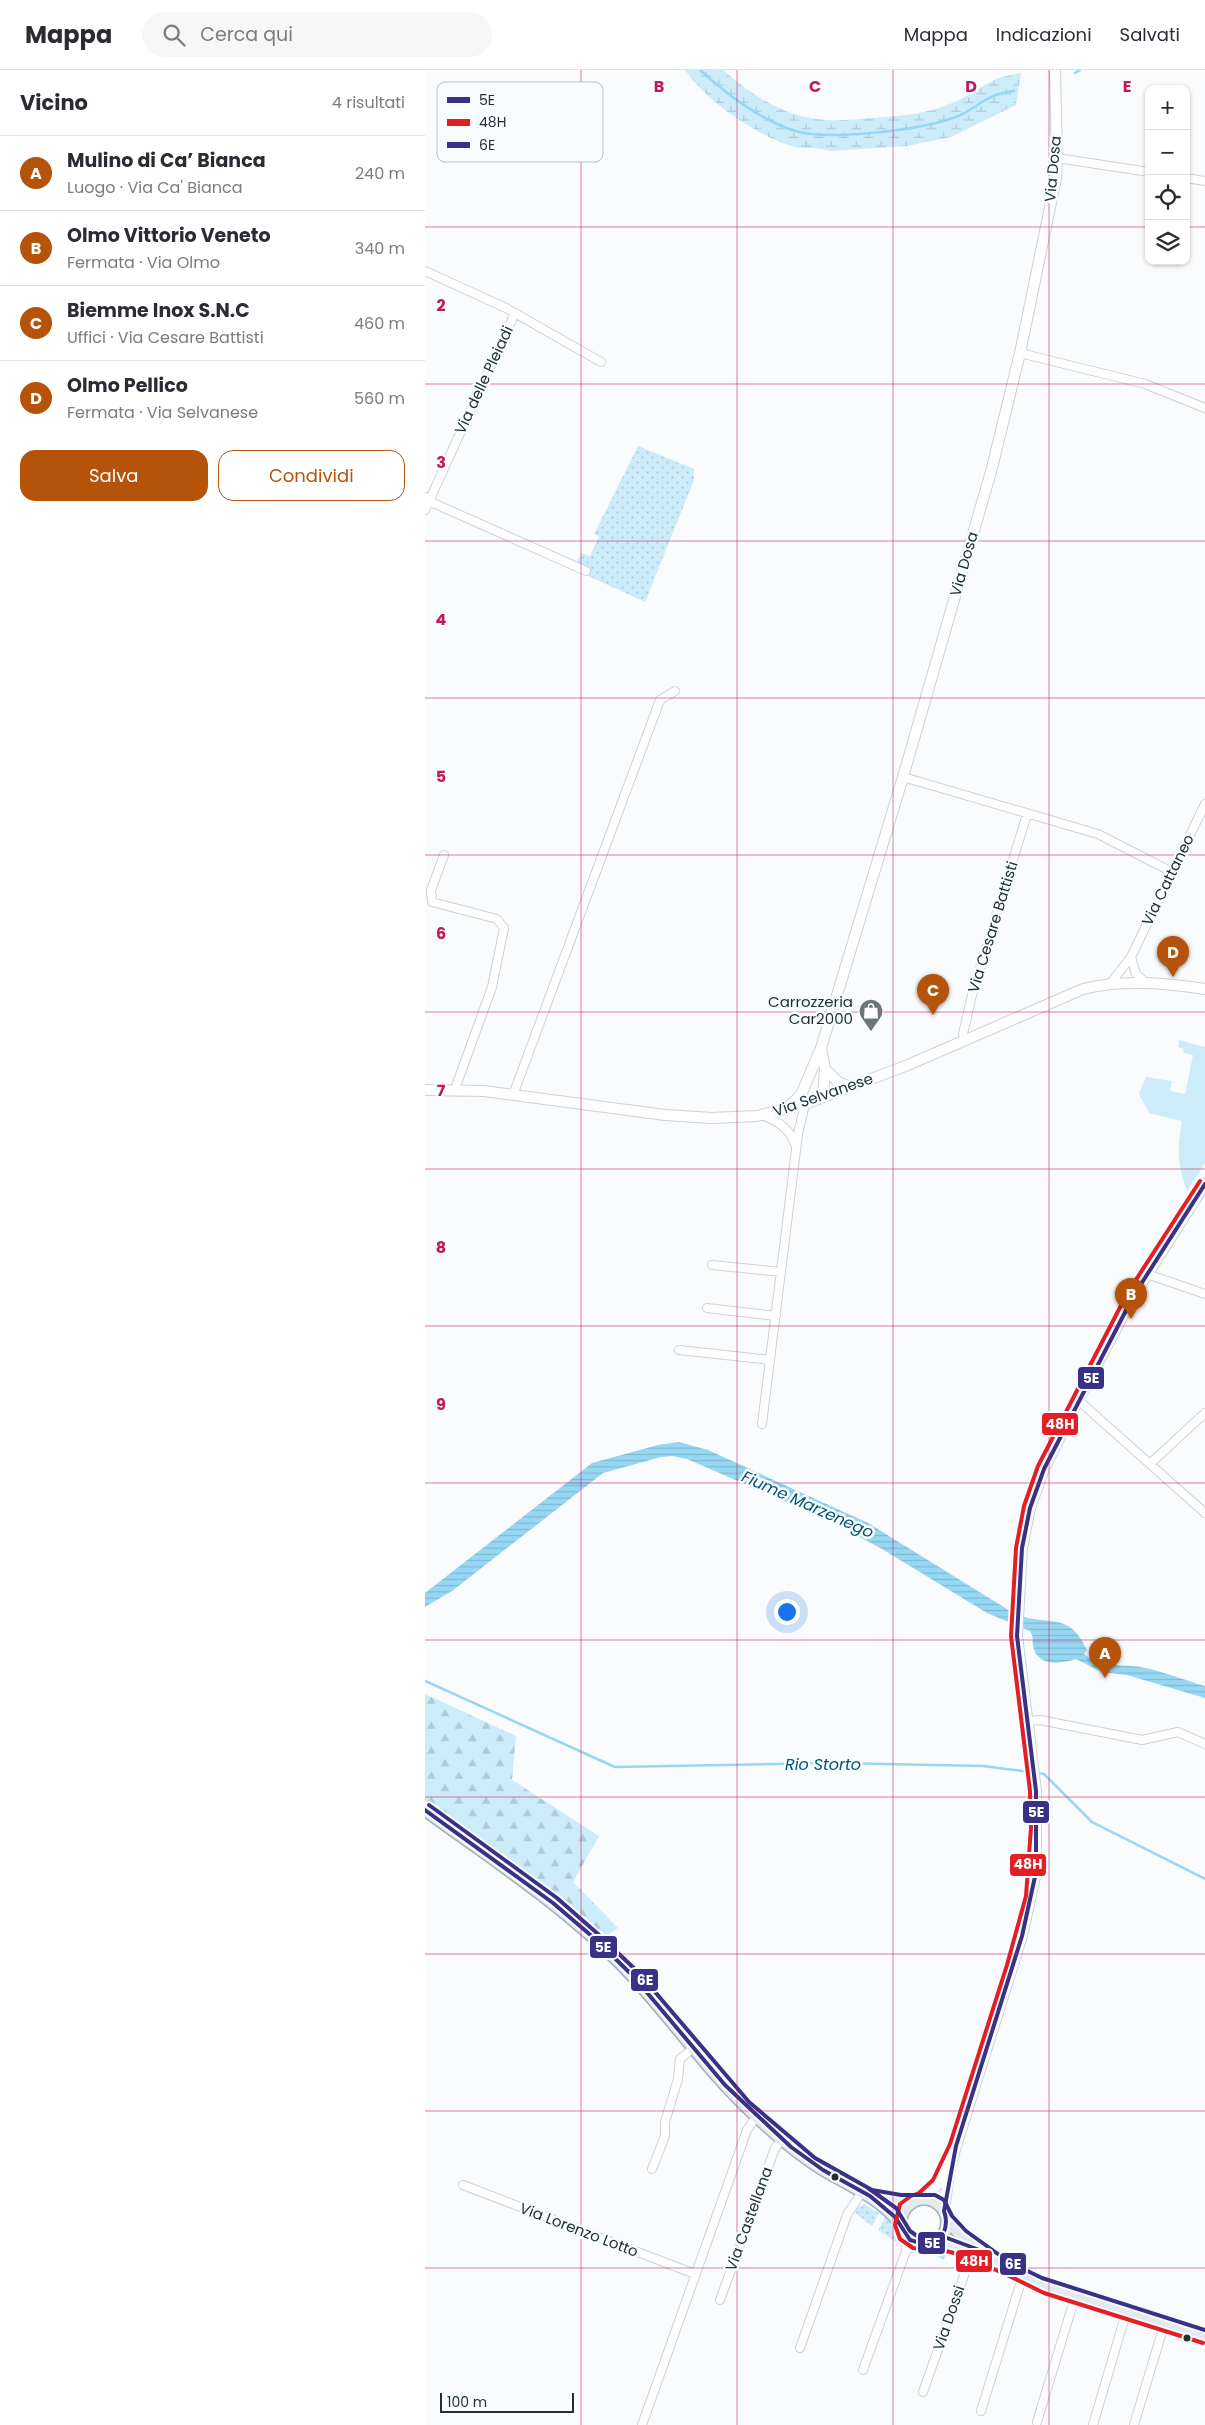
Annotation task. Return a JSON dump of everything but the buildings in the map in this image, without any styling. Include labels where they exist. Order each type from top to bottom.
[{"type":"main road","points":[[425,1810],[553,1903],[594,1938],[639,1982],[725,2085],[756,2117],[782,2140],[818,2166],[866,2194],[892,2213],[903,2230],[915,2242],[973,2249],[1023,2275],[1075,2297],[1205,2337]]},
{"type":"main road","points":[[866,2194],[932,2200],[973,2249]]},
{"type":"main road","points":[[903,2230],[902,2214],[905,2208],[918,2200]]},
{"type":"main road","points":[[927,2243],[942,2236],[946,2216]]},
{"type":"street","name":"Via Dosa","points":[[785,1110],[799,1099],[821,1048],[903,777],[992,468],[1020,353],[1051,207],[1057,158],[1055,70]]},
{"type":"street","points":[[1057,158],[1145,171]]},
{"type":"street","points":[[1190,179],[1205,181]]},
{"type":"street","name":"Via delle Pleiadi","points":[[425,271],[505,308],[601,362]]},
{"type":"street","name":"Via delle Pleiadi","points":[[425,510],[427,498],[514,314]]},
{"type":"street","points":[[1020,353],[1145,384],[1205,408]]},
{"type":"street","points":[[427,498],[433,504],[586,571]]},
{"type":"street","points":[[513,1095],[660,700],[675,691]]},
{"type":"street","points":[[903,777],[1099,834],[1172,872]]},
{"type":"street","name":"Via Cattaneo","points":[[1124,983],[1131,957],[1205,804]]},
{"type":"street","name":"Via Cesare Battisti","points":[[965,1040],[963,1034],[972,995],[1027,814]]},
{"type":"street","points":[[444,855],[431,890],[432,902],[497,919],[504,928],[505,934],[496,961],[492,987],[455,1089]]},
{"type":"street","points":[[1131,957],[1136,974],[1145,983]]},
{"type":"street","name":"Via Cattaneo","points":[[1110,984],[1131,957]]},
{"type":"street","name":"Via Selvanese","points":[[425,1090],[455,1089],[513,1095],[665,1115],[729,1118],[762,1115],[805,1104],[850,1087],[965,1040],[1071,993],[1110,984],[1124,983],[1145,983],[1205,990]]},
{"type":"street","points":[[821,1048],[825,1069],[823,1097]]},
{"type":"street","points":[[825,1069],[837,1082],[850,1087]]},
{"type":"street","points":[[810,1070],[813,1084],[823,1097]]},
{"type":"street","points":[[762,1424],[796,1149],[805,1104]]},
{"type":"street","points":[[762,1115],[783,1125],[790,1132],[796,1149]]},
{"type":"street","points":[[946,2216],[949,2172],[1015,1959],[1032,1896],[1037,1828],[1036,1791],[1017,1636],[1021,1548],[1029,1508],[1044,1469],[1078,1400],[1147,1274],[1205,1184]]},
{"type":"street","points":[[712,1265],[781,1272]]},
{"type":"street","points":[[1147,1274],[1205,1294]]},
{"type":"street","points":[[707,1308],[776,1316]]},
{"type":"street","points":[[679,1350],[770,1360]]},
{"type":"street","points":[[1078,1400],[1205,1513]]},
{"type":"street","points":[[1150,1464],[1205,1413]]},
{"type":"street","points":[[1027,1717],[1142,1740],[1178,1732],[1205,1744]]},
{"type":"street","points":[[652,2169],[665,2136],[665,2122],[676,2088],[680,2059],[693,2048]]},
{"type":"street","points":[[642,2425],[747,2130],[756,2117]]},
{"type":"street","name":"Via Castellana","points":[[720,2300],[775,2148],[782,2140]]},
{"type":"street","points":[[918,2200],[938,2184],[956,2146]]},
{"type":"street","name":"Via Lorenzo Lotto","points":[[463,2185],[695,2274]]},
{"type":"street","points":[[800,2348],[847,2214],[866,2194]]},
{"type":"street","points":[[863,2370],[906,2250],[903,2230]]},
{"type":"street","points":[[906,2250],[927,2243]]},
{"type":"street","name":"Via Dossi","points":[[923,2392],[973,2249]]},
{"type":"street","points":[[981,2411],[1023,2275]]},
{"type":"street","points":[[1037,2422],[1075,2297]]},
{"type":"street","points":[[1093,2425],[1126,2313]]},
{"type":"street","points":[[1134,2425],[1164,2325]]},
{"type":"green space","points":[[685,70],[723,70],[758,97],[784,110],[812,118],[833,120],[913,114],[933,110],[962,98],[992,81],[1021,73],[1016,105],[951,137],[907,146],[830,151],[792,146],[763,134],[718,105]]},
{"type":"green space","points":[[638,446],[694,469],[694,480],[645,602],[584,574],[587,567],[577,563],[581,553],[590,556],[599,536],[594,534]]},
{"type":"green space","points":[[1179,1040],[1205,1047],[1205,1163],[1187,1191],[1179,1157],[1182,1121],[1149,1113],[1139,1094],[1146,1077],[1172,1081],[1170,1091],[1185,1094],[1193,1055],[1183,1053],[1184,1049],[1178,1047]]},
{"type":"green space","points":[[425,1694],[516,1736],[512,1780],[599,1836],[573,1882],[618,1928],[605,1937],[425,1801]]},
{"type":"green space","points":[[864,2204],[879,2213],[872,2226],[853,2211]]},
{"type":"green space","points":[[886,2215],[894,2225],[901,2245],[878,2230]]},
{"type":"green space","points":[[940,2247],[950,2249],[944,2260],[932,2254],[925,2256],[915,2252]]},
{"type":"water","name":"Fiume Marzenego","points":[[679,1442],[708,1450],[868,1523],[1015,1614],[1027,1618],[1065,1624],[1073,1629],[1080,1638],[1087,1650],[1084,1654],[1098,1662],[1141,1667],[1205,1686],[1205,1698],[1127,1675],[1102,1672],[1076,1659],[1057,1663],[1044,1661],[1035,1653],[1030,1631],[987,1613],[882,1549],[826,1519],[687,1459],[672,1456],[661,1457],[603,1473],[452,1591],[425,1607],[425,1593],[592,1463],[658,1445]]},
{"type":"waterway","points":[[700,70],[733,97],[769,120],[795,131],[810,134],[874,133],[938,122],[962,114],[995,95],[1014,91]]},
{"type":"waterway","points":[[1075,73],[1080,70]]},
{"type":"waterway","name":"Rio Storto","points":[[425,1681],[615,1767],[837,1763],[983,1766],[1030,1772]]},
{"type":"waterway","name":"Rio Storto","points":[[1038,1773],[1044,1774],[1092,1822],[1205,1879]]},
{"type":"transit line","name":"48H","points":[[1200,1181],[1128,1292],[1038,1466],[1024,1506],[1016,1548],[1011,1636],[1030,1791],[1031,1828],[1026,1896],[1007,1965],[950,2144],[933,2180],[919,2193],[900,2204],[895,2225],[900,2239],[913,2248],[926,2250],[933,2248],[954,2253],[1003,2273],[1044,2293],[1203,2343]]},
{"type":"transit line","name":"5E","points":[[425,1810],[553,1903],[594,1938],[633,1976],[725,2085],[791,2147],[823,2170],[870,2196],[895,2217],[910,2240],[922,2244],[937,2241],[944,2233],[946,2222],[944,2211],[956,2146],[1022,1936],[1036,1872],[1036,1791],[1017,1636],[1022,1548],[1030,1508],[1044,1469],[1134,1295],[1205,1184]]},
{"type":"transit line","name":"6E","points":[[429,1805],[557,1898],[598,1934],[638,1972],[749,2102],[815,2158],[872,2190],[901,2195],[935,2195],[944,2200],[952,2216],[966,2231],[1009,2262],[1042,2278],[1205,2330]]},
{"type":"transit line","name":"6E","points":[[868,2188],[896,2208],[910,2231],[917,2236],[947,2238],[982,2251]]},
{"type":"place","name":"Olmo Pellico","points":[[1173,977]]},
{"type":"place","name":"Biemme Inox S.N.C","points":[[933,1015]]},
{"type":"place","name":"Carrozzeria Car2000","points":[[871,1032]]},
{"type":"place","name":"Olmo Vittorio Veneto","points":[[1131,1319]]},
{"type":"place","name":"Mulino di Ca’ Bianca","points":[[1105,1678]]}]
